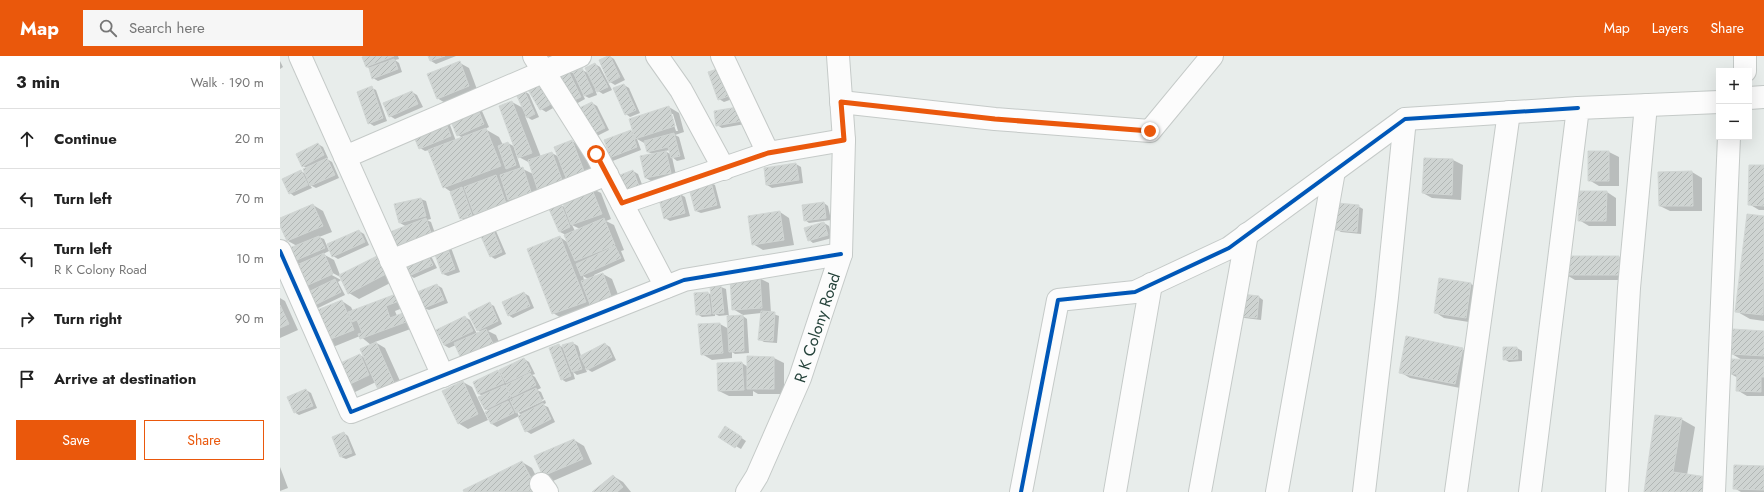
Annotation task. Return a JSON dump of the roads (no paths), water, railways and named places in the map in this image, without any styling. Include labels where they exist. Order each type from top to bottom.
[{"type":"street","points":[[300,56],[443,376]]},
{"type":"street","points":[[345,157],[482,97],[539,64],[580,56]]},
{"type":"street","points":[[657,56],[681,90],[724,169]]},
{"type":"street","points":[[722,56],[768,153]]},
{"type":"street","name":"R K Colony Road","points":[[747,492],[757,476],[800,378],[841,254],[844,140],[838,56]]},
{"type":"street","points":[[841,102],[995,119],[1150,131],[1212,56]]},
{"type":"street","points":[[1745,56],[1745,68]]},
{"type":"street","points":[[539,64],[596,154],[666,287]]},
{"type":"street","points":[[1752,98],[1764,97]]},
{"type":"street","points":[[1020,492],[1058,300],[1135,292],[1229,248],[1405,118],[1716,102]]},
{"type":"street","points":[[1617,492],[1629,288],[1646,105]]},
{"type":"street","points":[[1530,492],[1578,108]]},
{"type":"street","points":[[1456,492],[1509,112]]},
{"type":"street","points":[[1364,492],[1387,297],[1405,118]]},
{"type":"street","points":[[622,203],[768,153],[844,140]]},
{"type":"street","points":[[1714,492],[1729,140]]},
{"type":"street","points":[[1277,492],[1334,171]]},
{"type":"street","points":[[391,261],[606,174]]},
{"type":"street","points":[[1200,492],[1247,234]]},
{"type":"street","points":[[280,250],[351,412],[684,280],[841,254]]},
{"type":"street","points":[[1115,492],[1151,284]]}]
